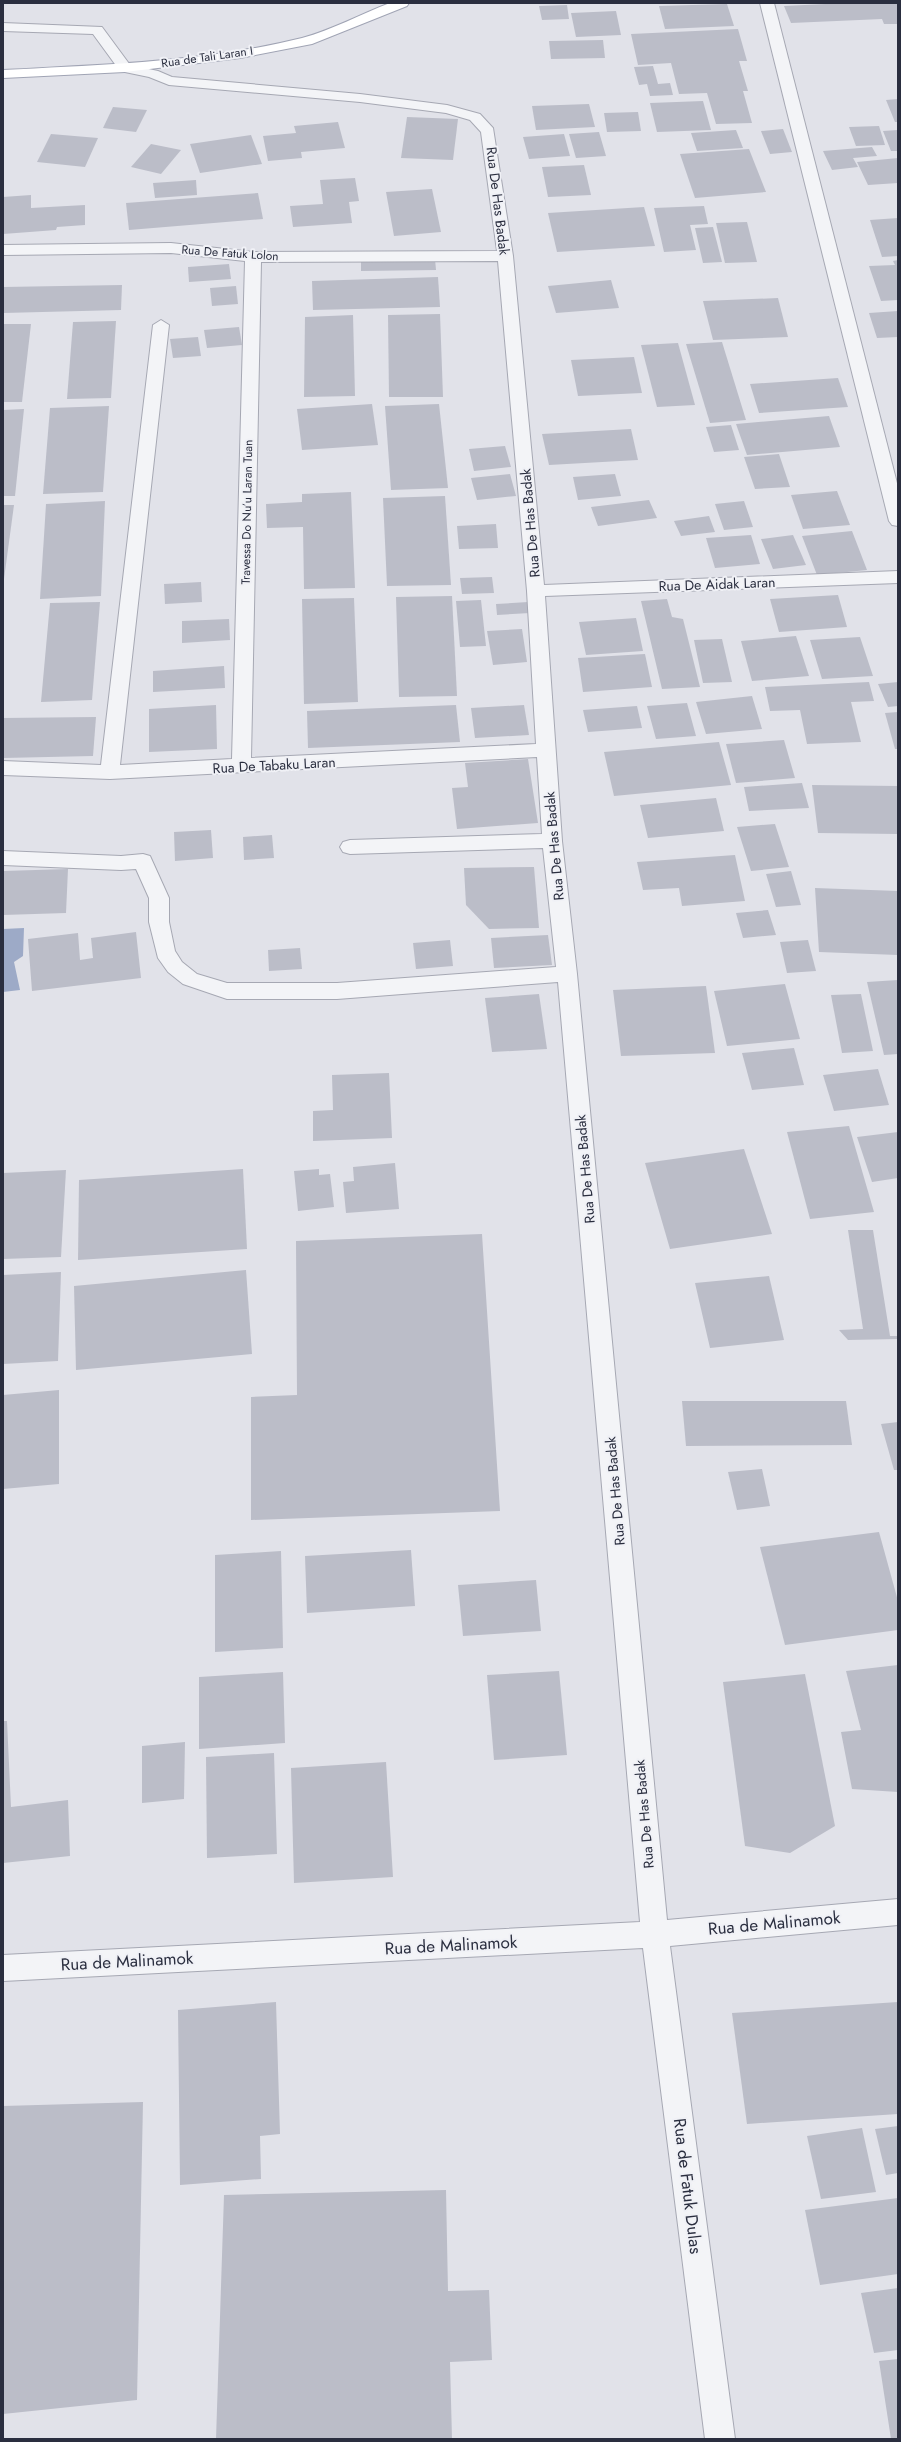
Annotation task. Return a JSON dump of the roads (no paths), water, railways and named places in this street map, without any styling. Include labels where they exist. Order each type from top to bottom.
[{"type":"main road","name":"Rua de Tali Laran I","points":[[3,74],[125,68],[240,54],[307,42],[402,3]]},
{"type":"street","points":[[767,3],[898,521]]},
{"type":"street","points":[[3,27],[97,30],[125,68]]},
{"type":"street","name":"Rua De Has Badak","points":[[125,68],[154,74],[176,82],[255,91],[360,98],[447,109],[475,118],[488,131],[505,256],[536,591],[552,841],[567,974],[655,1934]]},
{"type":"street","name":"Rua De Fatuk Lolon","points":[[3,250],[171,248],[253,257],[505,256]]},
{"type":"street","name":"Travessa Do Nu’u Laran Tuan","points":[[241,767],[253,257]]},
{"type":"street","points":[[110,772],[161,325]]},
{"type":"street","name":"Rua De Aidak Laran","points":[[536,591],[898,577]]},
{"type":"street","name":"Rua De Tabaku Laran","points":[[3,768],[110,772],[241,767],[545,750]]},
{"type":"street","points":[[350,847],[552,841]]},
{"type":"street","points":[[3,858],[121,863],[143,861],[159,898],[159,922],[165,953],[175,967],[190,979],[227,991],[337,991],[567,974]]},
{"type":"street","name":"Rua de Malinamok","points":[[3,1968],[655,1934],[898,1912]]},
{"type":"street","name":"Rua de Fatuk Dulas","points":[[655,1934],[720,2439]]},
{"type":"water","points":[[24,928],[23,956],[14,962],[20,990],[3,992],[3,929]]}]
